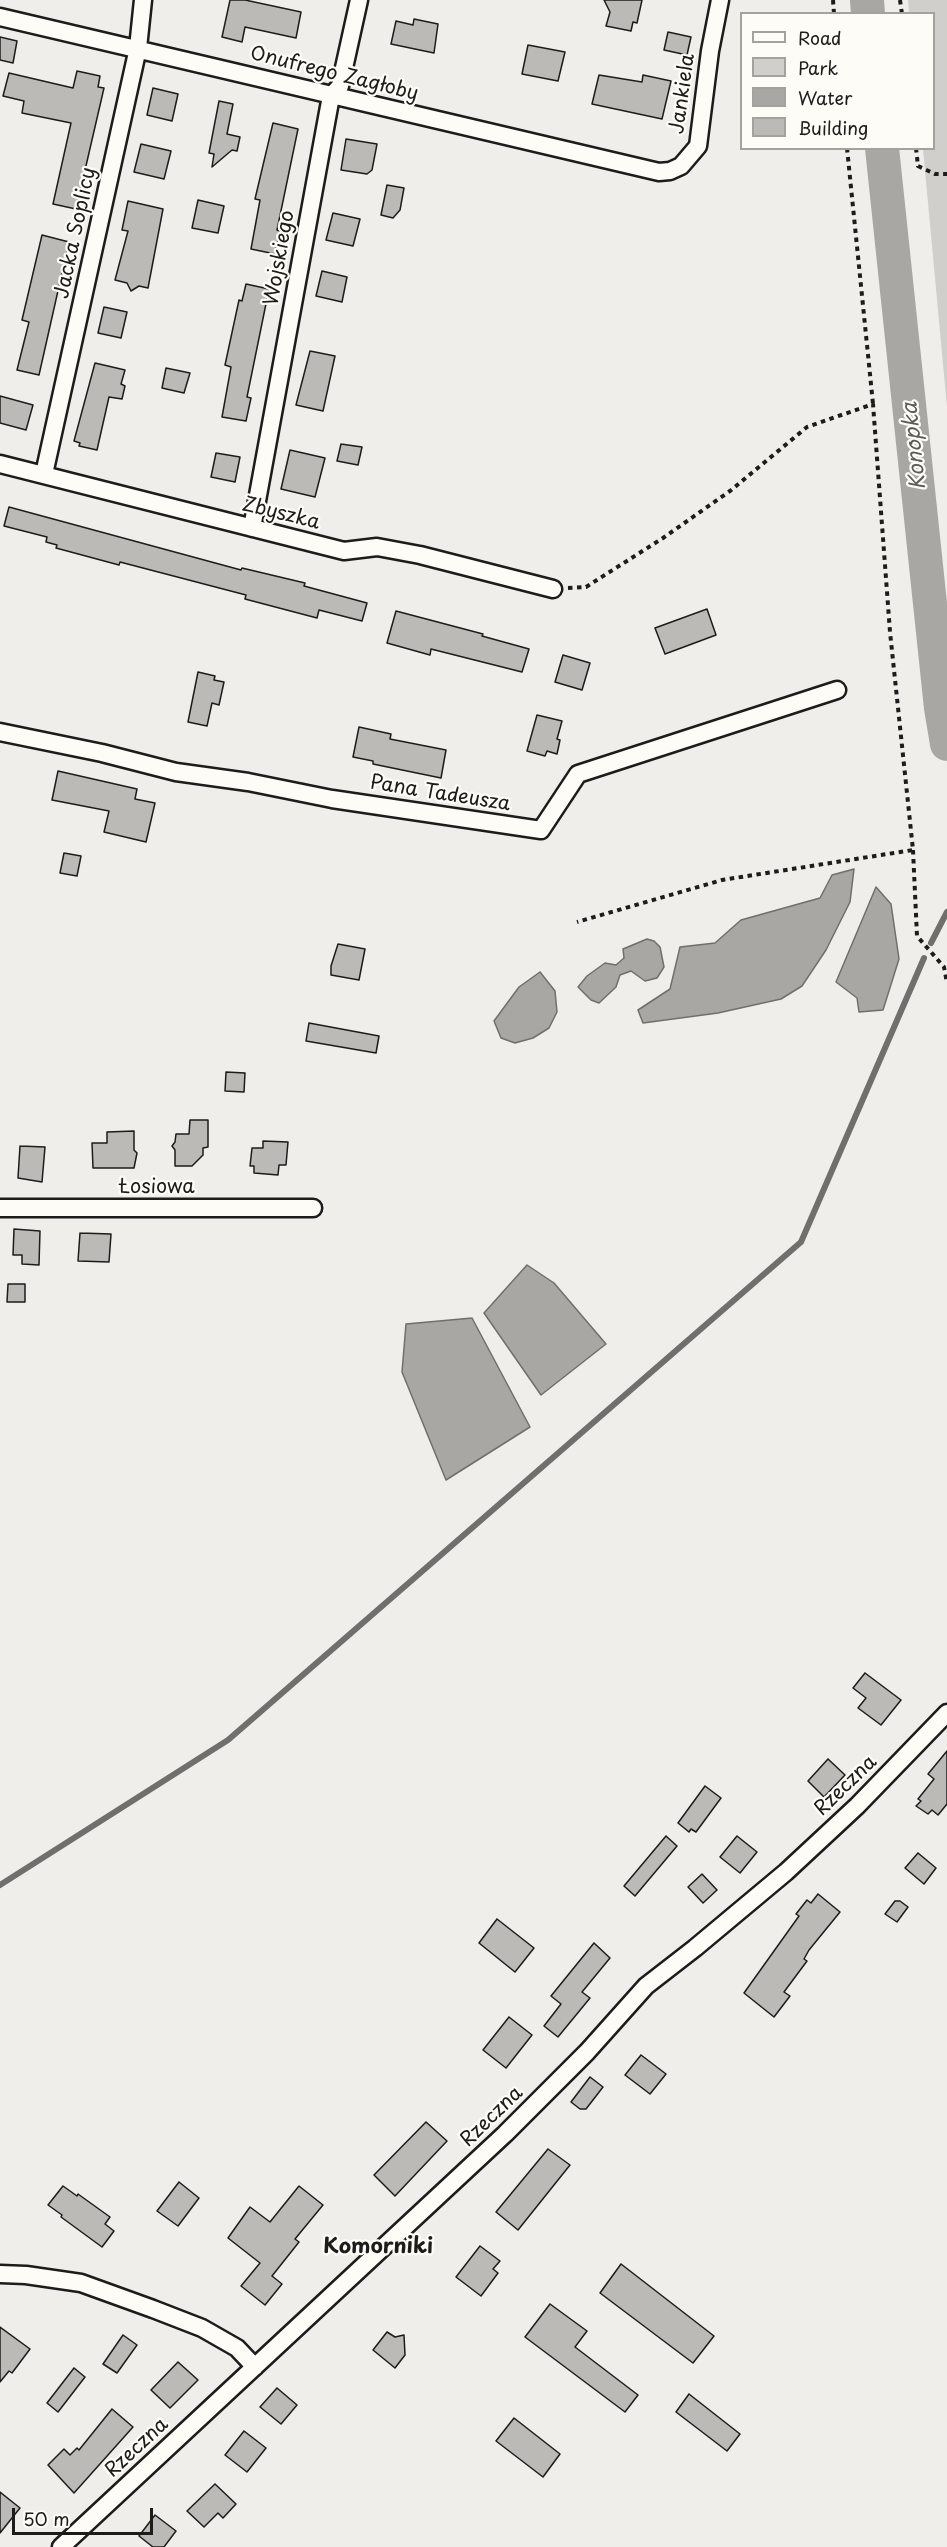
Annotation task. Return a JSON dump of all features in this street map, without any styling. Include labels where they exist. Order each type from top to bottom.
[{"type":"street","name":"Jacka Soplicy","points":[[44,474],[138,48],[143,0]]},
{"type":"street","name":"Wojskiego","points":[[252,528],[331,96],[340,86],[359,0]]},
{"type":"street","name":"Jankiela","points":[[659,172],[670,171],[681,166],[698,146],[710,51],[720,0]]},
{"type":"street","name":"Onufrego Zagłoby","points":[[0,17],[659,172]]},
{"type":"street","name":"Zbyszka","points":[[0,464],[344,551],[377,547],[420,555],[553,590]]},
{"type":"street","name":"Pana Tadeusza","points":[[0,732],[102,753],[176,772],[248,782],[332,799],[542,830],[578,774],[837,690]]},
{"type":"street","name":"Łosiowa","points":[[0,1208],[313,1208]]},
{"type":"street","name":"Rzeczna","points":[[61,2547],[505,2134],[587,2052],[646,1986],[696,1948],[786,1872],[857,1806],[947,1713]]},
{"type":"street","points":[[0,2274],[26,2275],[81,2283],[153,2308],[202,2328],[237,2348],[255,2367]]},
{"type":"path","points":[[847,150],[873,404],[890,632],[913,850],[917,936],[944,967],[947,983]]},
{"type":"path","points":[[916,150],[918,166],[935,174],[947,174]]},
{"type":"path","points":[[553,590],[586,587],[663,538],[730,491],[807,427],[873,404]]},
{"type":"path","points":[[576,922],[722,880],[913,850]]},
{"type":"green space","points":[[908,0],[947,0],[947,407],[923,150],[935,150],[935,12],[909,12]]},
{"type":"water","points":[[854,869],[850,902],[826,950],[802,986],[781,999],[718,1013],[643,1023],[638,1010],[670,989],[680,947],[715,943],[741,920],[820,898],[832,875]]},
{"type":"water","points":[[876,887],[891,904],[899,959],[883,1010],[859,1012],[857,998],[836,982]]},
{"type":"water","points":[[647,939],[654,941],[660,947],[664,967],[657,978],[645,981],[631,971],[620,975],[616,987],[599,1003],[591,1000],[578,987],[587,976],[605,963],[616,965],[624,958],[623,949]]},
{"type":"water","points":[[540,972],[555,991],[557,1012],[549,1028],[533,1038],[515,1043],[501,1038],[494,1021],[519,987]]},
{"type":"water","points":[[527,1265],[554,1283],[606,1344],[541,1395],[484,1313]]},
{"type":"water","points":[[472,1318],[530,1427],[446,1480],[402,1372],[406,1324]]},
{"type":"building","points":[[230,0],[245,0],[301,12],[296,38],[245,27],[242,42],[222,37]]},
{"type":"building","points":[[604,0],[642,0],[637,23],[633,22],[631,31],[606,26],[610,12]]},
{"type":"building","points":[[414,19],[438,24],[434,53],[391,44],[396,21],[413,25]]},
{"type":"building","points":[[668,32],[691,37],[687,55],[664,50]]},
{"type":"building","points":[[0,37],[17,41],[13,63],[0,60]]},
{"type":"building","points":[[528,45],[565,52],[558,81],[522,74]]},
{"type":"building","points":[[77,71],[100,76],[98,87],[104,88],[76,209],[53,204],[71,123],[22,113],[24,101],[3,96],[9,73],[73,88]]},
{"type":"building","points":[[599,75],[642,82],[643,75],[671,81],[662,119],[592,104]]},
{"type":"building","points":[[153,88],[178,94],[172,121],[147,115]]},
{"type":"building","points":[[219,101],[233,104],[227,134],[240,137],[237,151],[232,150],[212,167],[214,154],[209,153]]},
{"type":"building","points":[[273,123],[298,129],[277,230],[280,231],[275,254],[251,249],[260,200],[255,199]]},
{"type":"building","points":[[346,139],[377,144],[372,170],[367,174],[341,170]]},
{"type":"building","points":[[141,144],[171,151],[164,179],[134,172]]},
{"type":"building","points":[[387,185],[404,188],[400,210],[393,218],[381,215]]},
{"type":"building","points":[[198,200],[224,206],[218,233],[192,228]]},
{"type":"building","points":[[128,201],[163,209],[148,288],[139,286],[131,291],[127,283],[115,280],[128,231],[122,230]]},
{"type":"building","points":[[333,213],[360,219],[353,246],[326,240]]},
{"type":"building","points":[[42,235],[69,242],[39,375],[17,370],[29,322],[22,320]]},
{"type":"building","points":[[322,271],[347,277],[342,302],[316,296]]},
{"type":"building","points":[[246,284],[269,289],[247,397],[251,398],[246,421],[222,417],[231,367],[225,365],[239,300],[242,301]]},
{"type":"building","points":[[104,307],[127,312],[121,338],[98,333]]},
{"type":"building","points":[[310,351],[335,356],[323,411],[296,405]]},
{"type":"building","points":[[95,363],[125,370],[121,384],[125,386],[122,399],[109,397],[97,450],[79,446],[80,443],[74,441]]},
{"type":"building","points":[[166,368],[190,373],[184,393],[162,388]]},
{"type":"building","points":[[0,396],[33,405],[26,430],[0,423]]},
{"type":"building","points":[[341,444],[362,447],[358,465],[337,461]]},
{"type":"building","points":[[290,450],[325,458],[315,497],[281,489]]},
{"type":"building","points":[[216,453],[240,457],[235,482],[211,477]]},
{"type":"building","points":[[9,507],[241,570],[242,568],[305,583],[304,586],[367,603],[362,621],[319,610],[317,618],[245,599],[246,595],[56,548],[57,545],[46,542],[47,537],[4,526]]},
{"type":"building","points":[[707,609],[716,635],[665,654],[655,628]]},
{"type":"building","points":[[396,611],[529,649],[522,672],[431,649],[430,655],[387,643]]},
{"type":"building","points":[[563,655],[590,663],[582,690],[555,682]]},
{"type":"building","points":[[198,672],[215,676],[214,680],[224,682],[219,705],[212,703],[207,726],[188,722]]},
{"type":"building","points":[[537,715],[562,721],[557,739],[560,740],[557,754],[547,751],[545,756],[527,751]]},
{"type":"building","points":[[359,727],[391,734],[390,739],[446,750],[441,778],[373,764],[373,761],[353,757]]},
{"type":"building","points":[[58,771],[137,789],[135,799],[155,803],[146,842],[104,832],[109,811],[52,800]]},
{"type":"building","points":[[64,853],[81,856],[77,876],[60,873]]},
{"type":"building","points":[[338,944],[365,949],[359,980],[331,975],[331,966]]},
{"type":"building","points":[[309,1023],[379,1036],[376,1053],[306,1041]]},
{"type":"building","points":[[226,1072],[245,1073],[244,1092],[225,1091]]},
{"type":"building","points":[[190,1120],[208,1120],[208,1147],[203,1148],[203,1155],[192,1166],[175,1166],[175,1150],[172,1146],[176,1134],[189,1134]]},
{"type":"building","points":[[134,1131],[134,1150],[137,1153],[134,1168],[93,1168],[92,1143],[107,1143],[107,1132]]},
{"type":"building","points":[[263,1141],[288,1142],[286,1165],[279,1165],[278,1175],[254,1173],[254,1166],[250,1166],[252,1148],[263,1148]]},
{"type":"building","points":[[20,1146],[45,1147],[42,1182],[18,1178]]},
{"type":"building","points":[[14,1229],[40,1231],[39,1265],[22,1264],[22,1255],[13,1255]]},
{"type":"building","points":[[80,1233],[111,1234],[109,1262],[78,1261]]},
{"type":"building","points":[[8,1284],[25,1284],[25,1302],[7,1302]]},
{"type":"building","points":[[865,1673],[901,1700],[881,1725],[858,1708],[866,1698],[853,1688]]},
{"type":"building","points":[[947,1751],[947,1804],[938,1815],[932,1810],[928,1814],[916,1806],[921,1801],[918,1799],[934,1779],[928,1774]]},
{"type":"building","points":[[828,1759],[845,1775],[824,1797],[808,1781]]},
{"type":"building","points":[[705,1786],[721,1798],[696,1832],[691,1829],[689,1832],[678,1823]]},
{"type":"building","points":[[666,1836],[677,1846],[635,1896],[624,1886]]},
{"type":"building","points":[[737,1836],[757,1852],[740,1873],[720,1857]]},
{"type":"building","points":[[918,1853],[936,1868],[924,1884],[905,1868]]},
{"type":"building","points":[[702,1874],[717,1890],[703,1903],[688,1887]]},
{"type":"building","points":[[818,1894],[840,1912],[809,1950],[804,1959],[807,1961],[784,1992],[790,1996],[774,2017],[744,1993],[799,1916],[796,1914],[807,1900],[811,1903]]},
{"type":"building","points":[[895,1901],[900,1901],[908,1907],[897,1922],[885,1914]]},
{"type":"building","points":[[497,1919],[534,1948],[515,1972],[479,1943]]},
{"type":"building","points":[[594,1943],[610,1958],[582,1992],[590,1998],[558,2037],[544,2026],[561,2004],[551,1996]]},
{"type":"building","points":[[509,2017],[532,2035],[506,2068],[483,2050]]},
{"type":"building","points":[[641,2055],[666,2074],[650,2094],[625,2075]]},
{"type":"building","points":[[590,2077],[603,2087],[586,2109],[580,2109],[571,2102]]},
{"type":"building","points":[[426,2122],[447,2141],[395,2196],[374,2175]]},
{"type":"building","points":[[548,2149],[570,2165],[518,2230],[496,2212]]},
{"type":"building","points":[[179,2182],[199,2198],[178,2226],[157,2211]]},
{"type":"building","points":[[63,2186],[110,2217],[105,2224],[114,2231],[102,2247],[48,2205]]},
{"type":"building","points":[[299,2186],[323,2205],[295,2239],[299,2242],[272,2276],[282,2284],[265,2305],[241,2286],[260,2263],[228,2238],[250,2207],[270,2222]]},
{"type":"building","points":[[480,2246],[500,2261],[493,2269],[498,2273],[481,2296],[456,2277]]},
{"type":"building","points":[[621,2264],[714,2336],[693,2363],[600,2293]]},
{"type":"building","points":[[550,2304],[587,2331],[575,2347],[638,2395],[625,2412],[525,2337]]},
{"type":"building","points":[[0,2327],[30,2349],[12,2373],[9,2371],[0,2382]]},
{"type":"building","points":[[387,2332],[395,2337],[404,2335],[405,2355],[395,2368],[373,2350]]},
{"type":"building","points":[[123,2335],[137,2345],[117,2373],[103,2364]]},
{"type":"building","points":[[178,2362],[198,2380],[170,2408],[151,2390]]},
{"type":"building","points":[[74,2368],[85,2377],[58,2412],[47,2403]]},
{"type":"building","points":[[277,2388],[297,2405],[281,2424],[260,2407]]},
{"type":"building","points":[[689,2394],[740,2434],[727,2451],[676,2412]]},
{"type":"building","points":[[112,2409],[133,2427],[74,2493],[48,2465],[64,2449],[70,2455],[77,2448],[79,2450]]},
{"type":"building","points":[[514,2418],[560,2454],[543,2477],[496,2441]]},
{"type":"building","points":[[244,2431],[266,2448],[247,2472],[225,2455]]},
{"type":"building","points":[[215,2484],[236,2504],[223,2518],[218,2513],[204,2527],[187,2511]]},
{"type":"building","points":[[0,2492],[20,2508],[0,2533]]},
{"type":"building","points":[[155,2515],[176,2531],[164,2547],[153,2547],[139,2536]]},
{"type":"waterway","name":"Konopka","points":[[867,0],[868,12]]},
{"type":"waterway","name":"Konopka","points":[[882,150],[941,708],[947,744]]},
{"type":"waterway","points":[[931,943],[947,912]]},
{"type":"waterway","points":[[0,1885],[228,1740],[801,1242],[924,958]]},
{"type":"district","name":"Komorniki","points":[[378,2247]]}]
